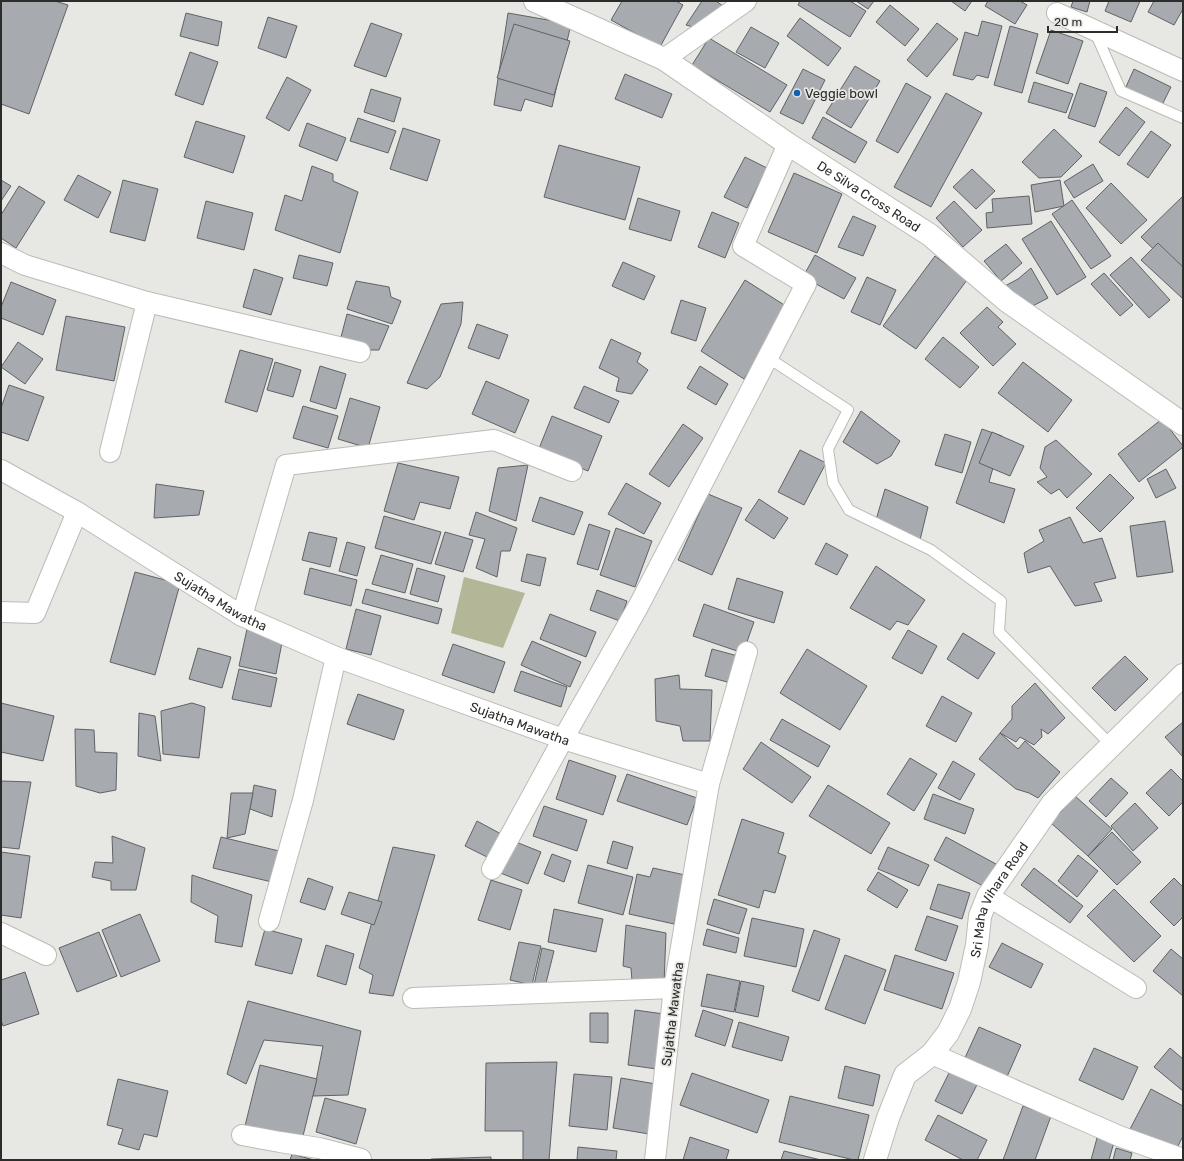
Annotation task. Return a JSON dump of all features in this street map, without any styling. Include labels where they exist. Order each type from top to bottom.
[{"type":"street","name":"De Silva Cross Road","points":[[535,1],[664,59],[788,144],[930,235],[1007,301],[1183,424]]},
{"type":"street","points":[[664,59],[746,1]]},
{"type":"street","points":[[1057,13],[1183,72]]},
{"type":"street","points":[[492,869],[563,739],[638,607],[806,284],[743,246],[788,144]]},
{"type":"street","points":[[1,253],[25,264],[147,302],[360,352]]},
{"type":"street","points":[[110,452],[147,302]]},
{"type":"street","points":[[242,616],[286,466],[494,440],[572,471]]},
{"type":"street","name":"Sujatha Mawatha","points":[[1,470],[77,512],[242,616],[336,657],[563,739],[709,784],[674,988],[655,1160]]},
{"type":"street","points":[[1,612],[35,613],[77,512]]},
{"type":"street","points":[[709,784],[747,652]]},
{"type":"street","points":[[269,921],[303,800],[336,657]]},
{"type":"street","name":"Sri Maha Vihara Road","points":[[875,1160],[888,1118],[905,1075],[932,1054],[948,1033],[960,1010],[969,982],[977,945],[980,916],[988,896],[1052,804],[1183,675]]},
{"type":"street","points":[[988,896],[1136,988]]},
{"type":"street","points":[[1,933],[46,955]]},
{"type":"street","points":[[413,998],[674,988]]},
{"type":"street","points":[[932,1054],[1119,1136],[1183,1159]]},
{"type":"street","points":[[242,1134],[320,1148],[361,1160]]},
{"type":"lane","points":[[1095,31],[1121,92],[1183,118]]},
{"type":"lane","points":[[767,357],[848,410],[828,449],[833,483],[849,510],[931,550],[1001,601],[999,632],[1111,746]]},
{"type":"green space","points":[[464,577],[525,593],[503,648],[451,633]]},
{"type":"building","points":[[1,1],[55,1],[68,5],[29,114],[1,104]]},
{"type":"building","points":[[622,1],[676,1],[683,5],[660,47],[611,20]]},
{"type":"building","points":[[702,1],[716,1],[723,6],[697,28],[686,25]]},
{"type":"building","points":[[800,1],[850,1],[866,11],[850,37],[798,5]]},
{"type":"building","points":[[856,1],[874,1],[868,9]]},
{"type":"building","points":[[951,1],[972,1],[965,11]]},
{"type":"building","points":[[988,1],[1020,1],[1027,5],[1015,24],[985,6]]},
{"type":"building","points":[[1073,1],[1090,1],[1087,12],[1071,7]]},
{"type":"building","points":[[1109,1],[1140,1],[1131,22],[1105,11]]},
{"type":"building","points":[[1154,1],[1183,1],[1183,9],[1174,25],[1148,12]]},
{"type":"building","points":[[890,5],[919,29],[905,46],[876,22]]},
{"type":"building","points":[[186,13],[222,22],[218,46],[180,36]]},
{"type":"building","points":[[508,13],[571,24],[552,107],[525,99],[521,111],[494,105]]},
{"type":"building","points":[[268,17],[297,26],[286,58],[258,48]]},
{"type":"building","points":[[800,18],[841,48],[828,66],[787,36]]},
{"type":"building","points":[[982,21],[1002,26],[988,78],[977,75],[973,80],[953,75],[965,32],[978,36]]},
{"type":"building","points":[[371,23],[402,34],[386,77],[354,66]]},
{"type":"building","points":[[937,23],[958,39],[927,77],[907,60]]},
{"type":"building","points":[[514,24],[570,41],[554,95],[497,78]]},
{"type":"building","points":[[1010,26],[1038,34],[1022,93],[994,85]]},
{"type":"building","points":[[751,27],[779,43],[765,68],[736,52]]},
{"type":"building","points":[[1051,30],[1083,41],[1068,84],[1036,73]]},
{"type":"building","points":[[709,38],[787,85],[770,112],[692,65]]},
{"type":"building","points":[[190,52],[218,62],[203,105],[175,95]]},
{"type":"building","points":[[855,66],[880,81],[851,128],[826,113]]},
{"type":"building","points":[[803,69],[825,80],[803,124],[780,113]]},
{"type":"building","points":[[1134,69],[1171,87],[1161,107],[1125,89]]},
{"type":"building","points":[[625,74],[672,94],[662,118],[615,99]]},
{"type":"building","points":[[287,77],[311,90],[289,131],[266,118]]},
{"type":"building","points":[[1034,82],[1073,94],[1066,113],[1028,102]]},
{"type":"building","points":[[906,83],[931,97],[898,153],[876,141]]},
{"type":"building","points":[[1080,83],[1107,92],[1095,127],[1068,118]]},
{"type":"building","points":[[371,89],[401,98],[394,122],[364,112]]},
{"type":"building","points":[[946,93],[982,113],[931,207],[894,187]]},
{"type":"building","points":[[1126,107],[1145,122],[1119,156],[1099,142]]},
{"type":"building","points":[[823,117],[867,142],[855,163],[812,138]]},
{"type":"building","points":[[358,118],[396,131],[388,153],[350,141]]},
{"type":"building","points":[[196,121],[245,136],[233,173],[184,157]]},
{"type":"building","points":[[307,123],[346,138],[337,161],[299,146]]},
{"type":"building","points":[[403,128],[440,140],[427,181],[390,169]]},
{"type":"building","points":[[1054,129],[1082,156],[1061,177],[1039,178],[1022,162]]},
{"type":"building","points":[[1151,131],[1171,145],[1148,178],[1127,164]]},
{"type":"building","points":[[559,145],[640,167],[625,220],[544,197]]},
{"type":"building","points":[[745,157],[767,168],[747,208],[724,197]]},
{"type":"building","points":[[1093,164],[1103,181],[1074,198],[1064,182]]},
{"type":"building","points":[[312,166],[333,174],[333,181],[358,192],[340,253],[275,230],[285,195],[302,201]]},
{"type":"building","points":[[972,169],[995,191],[976,209],[953,187]]},
{"type":"building","points":[[794,173],[842,194],[817,253],[768,232]]},
{"type":"building","points":[[78,175],[111,192],[98,218],[64,200]]},
{"type":"building","points":[[1,180],[11,186],[1,201]]},
{"type":"building","points":[[123,180],[158,189],[145,241],[110,232]]},
{"type":"building","points":[[1060,180],[1064,206],[1035,212],[1031,185]]},
{"type":"building","points":[[1111,183],[1147,220],[1121,244],[1086,208]]},
{"type":"building","points":[[19,186],[45,202],[16,248],[1,238],[1,215]]},
{"type":"building","points":[[1029,196],[1032,224],[987,228],[986,213],[993,212],[992,199]]},
{"type":"building","points":[[1183,196],[1183,264],[1176,271],[1141,237]]},
{"type":"building","points":[[638,198],[680,211],[671,241],[629,229]]},
{"type":"building","points":[[1072,200],[1111,256],[1091,269],[1052,214]]},
{"type":"building","points":[[206,201],[253,213],[244,250],[197,238]]},
{"type":"building","points":[[954,201],[982,230],[963,247],[936,218]]},
{"type":"building","points":[[712,212],[739,223],[725,258],[698,247]]},
{"type":"building","points":[[853,216],[876,226],[863,256],[838,247]]},
{"type":"building","points":[[1051,221],[1086,277],[1057,295],[1022,239]]},
{"type":"building","points":[[1158,243],[1183,267],[1182,298],[1141,260]]},
{"type":"building","points":[[1006,244],[1022,263],[1001,281],[984,261]]},
{"type":"building","points":[[299,255],[333,263],[327,286],[293,278]]},
{"type":"building","points":[[815,255],[856,278],[844,299],[803,277]]},
{"type":"building","points":[[935,256],[967,280],[916,349],[883,326]]},
{"type":"building","points":[[1131,257],[1170,300],[1149,318],[1110,275]]},
{"type":"building","points":[[623,262],[655,276],[644,300],[612,286]]},
{"type":"building","points":[[1031,268],[1048,298],[1025,310],[1003,287],[1018,279]]},
{"type":"building","points":[[254,269],[283,278],[271,315],[243,307]]},
{"type":"building","points":[[1104,273],[1133,305],[1120,316],[1091,284]]},
{"type":"building","points":[[867,277],[896,290],[880,325],[851,312]]},
{"type":"building","points":[[745,280],[789,308],[744,379],[701,351]]},
{"type":"building","points":[[356,281],[389,287],[391,297],[401,301],[392,324],[347,309]]},
{"type":"building","points":[[11,282],[56,300],[43,335],[1,318],[1,307]]},
{"type":"building","points":[[681,300],[706,308],[696,341],[671,333]]},
{"type":"building","points":[[463,302],[461,324],[440,377],[427,389],[407,383],[441,304]]},
{"type":"building","points":[[987,307],[1003,322],[998,327],[1016,344],[993,366],[960,333]]},
{"type":"building","points":[[347,314],[389,326],[379,350],[364,350],[340,341]]},
{"type":"building","points":[[66,316],[125,327],[114,381],[56,370]]},
{"type":"building","points":[[477,324],[508,335],[499,359],[468,348]]},
{"type":"building","points":[[943,337],[979,367],[960,388],[925,359]]},
{"type":"building","points":[[611,339],[641,353],[637,362],[648,370],[632,394],[616,391],[619,378],[599,368]]},
{"type":"building","points":[[18,342],[43,359],[25,384],[1,367]]},
{"type":"building","points":[[240,350],[273,359],[257,412],[225,402]]},
{"type":"building","points":[[275,362],[301,370],[293,397],[267,390]]},
{"type":"building","points":[[1023,362],[1072,400],[1048,432],[998,393]]},
{"type":"building","points":[[320,366],[346,374],[336,409],[310,401]]},
{"type":"building","points":[[700,366],[728,384],[716,405],[687,388]]},
{"type":"building","points":[[486,381],[529,400],[515,433],[472,414]]},
{"type":"building","points":[[9,385],[44,397],[28,441],[1,432],[1,408]]},
{"type":"building","points":[[584,386],[619,401],[609,423],[574,408]]},
{"type":"building","points":[[350,398],[380,407],[368,448],[338,439]]},
{"type":"building","points":[[303,406],[338,416],[328,448],[293,438]]},
{"type":"building","points":[[861,411],[900,441],[891,456],[877,464],[843,442]]},
{"type":"building","points":[[552,416],[602,436],[588,471],[538,451]]},
{"type":"building","points":[[1162,419],[1183,447],[1139,482],[1118,454]]},
{"type":"building","points":[[683,424],[703,438],[669,487],[649,474]]},
{"type":"building","points":[[982,429],[1002,436],[989,482],[1015,489],[1004,523],[956,503]]},
{"type":"building","points":[[992,432],[1024,446],[1010,476],[979,463]]},
{"type":"building","points":[[945,434],[971,442],[962,473],[935,465]]},
{"type":"building","points":[[1056,440],[1092,474],[1067,498],[1059,489],[1051,494],[1037,482],[1047,477],[1040,468],[1045,447]]},
{"type":"building","points":[[800,450],[826,463],[804,505],[778,492]]},
{"type":"building","points":[[398,463],[459,477],[450,509],[420,502],[414,520],[384,511]]},
{"type":"building","points":[[528,465],[516,521],[489,511],[498,468]]},
{"type":"building","points":[[1166,469],[1176,488],[1156,498],[1147,479]]},
{"type":"building","points":[[1110,474],[1134,498],[1100,532],[1076,508]]},
{"type":"building","points":[[626,483],[661,503],[644,534],[608,514]]},
{"type":"building","points":[[156,484],[204,491],[199,515],[154,518]]},
{"type":"building","points":[[885,489],[928,507],[920,540],[876,520]]},
{"type":"building","points":[[708,494],[742,508],[712,575],[678,560]]},
{"type":"building","points":[[540,497],[583,512],[574,535],[532,521]]},
{"type":"building","points":[[759,499],[788,518],[774,539],[745,520]]},
{"type":"building","points":[[476,512],[517,528],[510,551],[501,551],[497,577],[476,568],[485,539],[469,535]]},
{"type":"building","points":[[384,516],[441,532],[431,564],[375,548]]},
{"type":"building","points":[[1070,517],[1083,543],[1102,538],[1116,578],[1094,583],[1102,601],[1075,606],[1050,566],[1028,573],[1024,553],[1044,541],[1039,530]]},
{"type":"building","points":[[1165,521],[1173,572],[1137,577],[1130,526]]},
{"type":"building","points":[[589,524],[610,531],[598,570],[577,564]]},
{"type":"building","points":[[616,528],[652,541],[635,587],[600,575]]},
{"type":"building","points":[[309,532],[337,538],[330,567],[302,560]]},
{"type":"building","points":[[445,532],[473,540],[463,572],[435,564]]},
{"type":"building","points":[[347,542],[365,547],[357,576],[339,571]]},
{"type":"building","points":[[826,543],[848,555],[837,575],[815,564]]},
{"type":"building","points":[[527,554],[546,558],[540,586],[521,581]]},
{"type":"building","points":[[381,555],[413,564],[405,593],[372,584]]},
{"type":"building","points":[[876,566],[925,600],[908,625],[897,621],[890,630],[850,608]]},
{"type":"building","points":[[310,568],[357,580],[351,606],[304,594]]},
{"type":"building","points":[[417,568],[445,576],[438,602],[410,594]]},
{"type":"building","points":[[135,572],[180,584],[155,675],[110,662]]},
{"type":"building","points":[[737,578],[783,592],[774,623],[728,609]]},
{"type":"building","points":[[366,589],[442,609],[438,624],[362,603]]},
{"type":"building","points":[[597,590],[627,601],[620,621],[590,610]]},
{"type":"building","points":[[704,604],[754,622],[743,653],[693,636]]},
{"type":"building","points":[[356,609],[381,616],[371,655],[346,649]]},
{"type":"building","points":[[550,614],[596,632],[586,657],[540,639]]},
{"type":"building","points":[[247,629],[283,637],[276,674],[239,666]]},
{"type":"building","points":[[908,630],[937,646],[922,674],[892,658]]},
{"type":"building","points":[[963,633],[995,653],[978,679],[947,659]]},
{"type":"building","points":[[532,641],[581,662],[570,687],[521,665]]},
{"type":"building","points":[[453,644],[505,662],[494,693],[442,675]]},
{"type":"building","points":[[198,648],[231,657],[222,688],[189,679]]},
{"type":"building","points":[[712,649],[738,656],[731,683],[705,676]]},
{"type":"building","points":[[807,649],[867,686],[840,730],[780,693]]},
{"type":"building","points":[[1125,656],[1148,679],[1115,711],[1092,688]]},
{"type":"building","points":[[239,669],[277,678],[271,707],[232,699]]},
{"type":"building","points":[[521,671],[567,687],[561,707],[514,691]]},
{"type":"building","points":[[679,675],[680,689],[712,690],[710,741],[683,741],[680,726],[656,721],[655,679]]},
{"type":"building","points":[[1035,683],[1065,718],[1048,734],[1041,729],[1042,737],[1034,745],[1020,737],[1016,742],[1000,733],[1012,719],[1012,706]]},
{"type":"building","points":[[358,694],[404,710],[394,740],[347,724]]},
{"type":"building","points":[[942,696],[972,713],[956,742],[926,726]]},
{"type":"building","points":[[1,703],[54,716],[43,761],[1,752]]},
{"type":"building","points":[[192,703],[205,707],[199,758],[163,754],[161,711]]},
{"type":"building","points":[[139,713],[155,716],[161,761],[138,756]]},
{"type":"building","points":[[782,719],[830,746],[818,767],[770,740]]},
{"type":"building","points":[[1183,722],[1183,757],[1165,737]]},
{"type":"building","points":[[75,729],[94,730],[95,752],[117,753],[116,790],[100,793],[76,786]]},
{"type":"building","points":[[1000,733],[1018,749],[1025,741],[1060,772],[1038,798],[1029,793],[1016,789],[979,759]]},
{"type":"building","points":[[761,742],[811,777],[792,803],[743,769]]},
{"type":"building","points":[[910,758],[937,774],[914,811],[887,794]]},
{"type":"building","points":[[569,760],[616,776],[603,815],[556,799]]},
{"type":"building","points":[[953,761],[975,774],[960,800],[938,788]]},
{"type":"building","points":[[1171,769],[1183,781],[1183,802],[1169,816],[1146,793]]},
{"type":"building","points":[[627,774],[697,798],[687,825],[617,801]]},
{"type":"building","points":[[1111,778],[1128,793],[1106,817],[1089,801]]},
{"type":"building","points":[[1,781],[31,782],[19,849],[1,847]]},
{"type":"building","points":[[254,785],[276,790],[272,817],[250,809]]},
{"type":"building","points":[[828,785],[890,823],[871,854],[809,816]]},
{"type":"building","points":[[231,793],[253,793],[245,834],[227,838]]},
{"type":"building","points":[[933,794],[974,809],[965,834],[924,819]]},
{"type":"building","points":[[1075,796],[1112,829],[1088,856],[1051,823]]},
{"type":"building","points":[[1135,803],[1158,828],[1133,851],[1111,826]]},
{"type":"building","points":[[544,806],[587,820],[577,851],[533,836]]},
{"type":"building","points":[[742,819],[784,833],[778,853],[786,856],[775,893],[764,890],[759,908],[718,895]]},
{"type":"building","points":[[477,821],[501,834],[489,858],[465,846]]},
{"type":"building","points":[[1112,832],[1141,862],[1117,885],[1088,856]]},
{"type":"building","points":[[112,836],[145,848],[136,890],[111,890],[111,881],[92,877],[95,862],[113,863]]},
{"type":"building","points":[[221,837],[279,851],[272,882],[213,868]]},
{"type":"building","points":[[946,837],[996,864],[983,886],[934,860]]},
{"type":"building","points":[[511,840],[541,852],[528,884],[498,872]]},
{"type":"building","points":[[613,841],[633,847],[627,869],[607,863]]},
{"type":"building","points":[[393,847],[435,855],[393,996],[369,993],[373,975],[359,968]]},
{"type":"building","points":[[888,847],[929,865],[919,886],[878,869]]},
{"type":"building","points":[[1,852],[30,856],[21,918],[1,915]]},
{"type":"building","points":[[552,854],[571,861],[564,882],[544,874]]},
{"type":"building","points":[[1078,855],[1098,871],[1077,897],[1058,881]]},
{"type":"building","points":[[588,865],[633,877],[623,915],[578,903]]},
{"type":"building","points":[[653,868],[685,875],[674,924],[629,914],[637,874],[650,877]]},
{"type":"building","points":[[1034,868],[1083,906],[1070,923],[1021,885]]},
{"type":"building","points":[[878,872],[908,890],[897,908],[867,890]]},
{"type":"building","points":[[192,875],[252,895],[242,947],[215,942],[218,916],[191,902]]},
{"type":"building","points":[[308,878],[333,887],[325,910],[300,902]]},
{"type":"building","points":[[1174,878],[1183,887],[1183,917],[1174,926],[1150,902]]},
{"type":"building","points":[[491,880],[522,890],[510,930],[478,920]]},
{"type":"building","points":[[938,884],[970,893],[962,919],[930,909]]},
{"type":"building","points":[[1114,889],[1161,936],[1134,962],[1087,916]]},
{"type":"building","points":[[349,892],[382,902],[374,925],[341,914]]},
{"type":"building","points":[[714,899],[747,909],[739,934],[707,924]]},
{"type":"building","points":[[554,909],[603,919],[596,952],[548,942]]},
{"type":"building","points":[[140,914],[160,961],[121,977],[102,930]]},
{"type":"building","points":[[927,916],[958,926],[946,961],[915,950]]},
{"type":"building","points":[[752,918],[804,929],[796,967],[744,956]]},
{"type":"building","points":[[626,925],[666,933],[664,984],[632,981],[631,968],[623,966]]},
{"type":"building","points":[[265,929],[302,939],[292,974],[255,965]]},
{"type":"building","points":[[707,929],[739,938],[736,953],[703,945]]},
{"type":"building","points":[[814,930],[840,939],[819,1001],[792,991]]},
{"type":"building","points":[[99,932],[117,976],[77,992],[59,948]]},
{"type":"building","points":[[519,942],[541,946],[532,985],[510,980]]},
{"type":"building","points":[[1002,943],[1043,964],[1031,988],[989,967]]},
{"type":"building","points":[[326,945],[354,954],[346,985],[317,976]]},
{"type":"building","points":[[542,948],[554,951],[545,987],[534,985]]},
{"type":"building","points":[[1171,949],[1183,959],[1183,996],[1153,971]]},
{"type":"building","points":[[845,955],[886,970],[865,1024],[825,1009]]},
{"type":"building","points":[[895,955],[954,973],[942,1009],[884,990]]},
{"type":"building","points":[[25,972],[39,1014],[3,1026],[1,1020],[1,980]]},
{"type":"building","points":[[707,974],[740,981],[734,1012],[701,1006]]},
{"type":"building","points":[[741,981],[764,986],[758,1017],[735,1012]]},
{"type":"building","points":[[248,1001],[361,1031],[348,1095],[313,1096],[323,1046],[264,1040],[246,1084],[227,1074]]},
{"type":"building","points":[[635,1010],[664,1014],[657,1069],[628,1065]]},
{"type":"building","points":[[703,1010],[733,1020],[725,1046],[695,1036]]},
{"type":"building","points":[[590,1013],[608,1013],[608,1043],[590,1042]]},
{"type":"building","points":[[739,1022],[789,1037],[782,1061],[732,1047]]},
{"type":"building","points":[[979,1027],[1021,1045],[1006,1079],[964,1060]]},
{"type":"building","points":[[1094,1048],[1138,1067],[1123,1100],[1079,1080]]},
{"type":"building","points":[[1170,1048],[1183,1059],[1183,1091],[1154,1067]]},
{"type":"building","points":[[557,1062],[549,1160],[523,1160],[523,1131],[485,1131],[486,1063]]},
{"type":"building","points":[[260,1065],[317,1079],[302,1140],[245,1126]]},
{"type":"building","points":[[953,1065],[980,1079],[962,1114],[935,1101]]},
{"type":"building","points":[[845,1066],[880,1075],[873,1106],[838,1098]]},
{"type":"building","points":[[692,1073],[769,1100],[757,1133],[680,1105]]},
{"type":"building","points":[[574,1074],[612,1077],[607,1130],[569,1126]]},
{"type":"building","points":[[621,1078],[656,1084],[649,1134],[613,1128]]},
{"type":"building","points":[[118,1079],[168,1091],[157,1137],[144,1134],[139,1150],[118,1144],[123,1129],[107,1125]]},
{"type":"building","points":[[1151,1089],[1183,1106],[1183,1136],[1175,1152],[1130,1129]]},
{"type":"building","points":[[790,1096],[869,1115],[858,1160],[779,1142]]},
{"type":"building","points":[[325,1098],[366,1109],[356,1144],[316,1132]]},
{"type":"building","points":[[1023,1106],[1051,1116],[1035,1160],[1003,1160]]},
{"type":"building","points":[[938,1115],[987,1140],[977,1160],[963,1160],[925,1140]]},
{"type":"building","points":[[690,1137],[729,1150],[726,1160],[683,1160]]},
{"type":"building","points":[[1097,1138],[1114,1142],[1109,1160],[1091,1160]]},
{"type":"building","points":[[578,1147],[617,1151],[616,1160],[577,1160]]},
{"type":"building","points":[[1116,1148],[1132,1153],[1130,1160],[1113,1160]]},
{"type":"building","points":[[784,1151],[821,1160],[781,1160]]},
{"type":"building","points":[[292,1154],[314,1160],[290,1160]]},
{"type":"building","points":[[491,1157],[491,1160],[431,1160],[431,1159]]},
{"type":"place","name":"Veggie bowl","points":[[797,93]]}]
